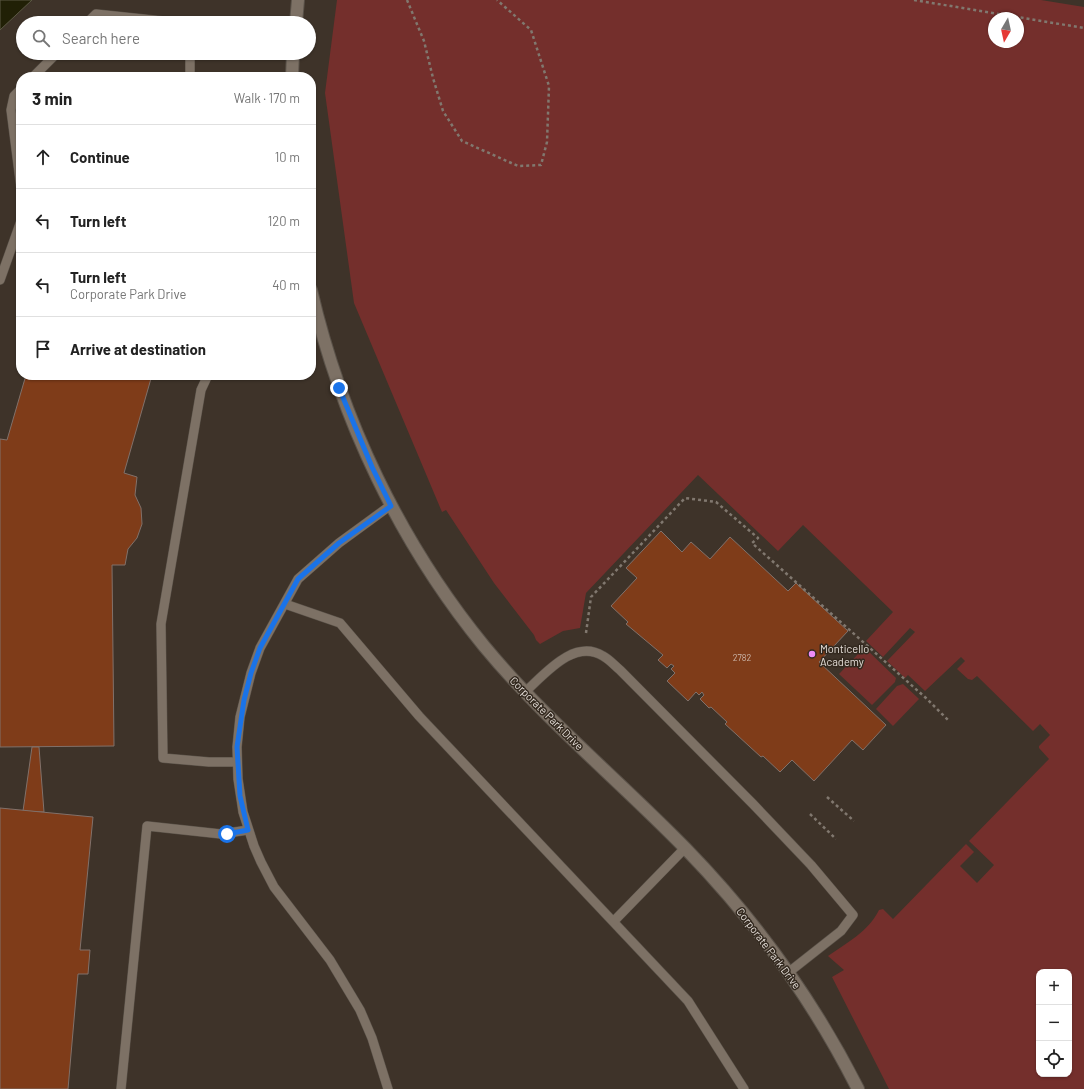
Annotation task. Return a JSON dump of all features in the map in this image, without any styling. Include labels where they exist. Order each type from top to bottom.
[{"type":"street","points":[[297,16],[298,0]]},
{"type":"street","points":[[292,72],[293,60]]},
{"type":"street","name":"Corporate Park Drive","points":[[316,310],[326,349],[339,388],[372,467],[391,506],[419,555],[450,601],[484,646],[525,692],[685,848],[742,911],[789,972],[818,1017],[845,1063],[858,1089]]},
{"type":"lane","points":[[94,16],[96,14],[115,16]]},
{"type":"lane","points":[[38,72],[50,60]]},
{"type":"lane","points":[[190,60],[190,72]]},
{"type":"lane","points":[[16,94],[14,96],[11,110],[16,149]]},
{"type":"lane","points":[[0,280],[16,235]]},
{"type":"lane","points":[[206,380],[201,390],[161,624],[163,758],[209,762],[237,762]]},
{"type":"lane","points":[[388,1089],[372,1038],[360,1010],[330,960],[274,887],[261,862],[248,830],[240,796],[237,747],[240,717],[251,673],[260,648],[298,579],[339,543],[391,506]]},
{"type":"lane","points":[[285,604],[340,623],[419,716],[688,1001],[744,1089]]},
{"type":"lane","points":[[525,692],[567,656],[586,651],[594,652],[603,656],[620,670],[753,804],[811,866],[853,915],[841,931],[789,972]]},
{"type":"lane","points":[[122,1089],[147,826],[221,834],[248,830]]},
{"type":"lane","points":[[614,922],[685,848]]},
{"type":"path","points":[[407,0],[424,41],[443,111],[462,141],[518,166],[541,165],[547,142],[549,86],[531,30],[497,0]]},
{"type":"path","points":[[914,0],[1084,28]]},
{"type":"path","points":[[586,632],[591,597],[684,498],[716,502],[758,538],[752,543],[927,699],[949,721]]},
{"type":"path","points":[[827,797],[854,821]]},
{"type":"path","points":[[810,814],[836,839]]},
{"type":"shaded area","points":[[0,0],[32,0],[0,30]]},
{"type":"shaded area","points":[[337,0],[1041,0],[1084,7],[1084,1089],[889,1089],[832,977],[844,970],[828,956],[863,931],[879,910],[883,909],[893,919],[966,844],[974,852],[960,866],[977,883],[994,865],[969,841],[1049,759],[1039,748],[1039,746],[1050,735],[1040,724],[1033,731],[977,676],[972,680],[968,679],[957,669],[965,661],[961,657],[925,691],[908,675],[905,678],[887,661],[915,632],[910,628],[883,657],[866,641],[893,612],[803,525],[778,551],[698,475],[586,593],[580,628],[563,631],[540,644],[494,583],[446,510],[442,512],[354,303],[325,93]]},
{"type":"shaded area","points":[[865,648],[896,678],[895,682],[872,705],[839,674]]},
{"type":"shaded area","points":[[903,684],[919,699],[893,726],[876,709],[897,686]]},
{"type":"building","points":[[25,380],[151,380],[124,473],[137,477],[135,495],[141,508],[142,524],[137,538],[128,549],[125,565],[112,565],[114,746],[0,747],[0,439],[7,440]]},
{"type":"building","name":"Monticello Academy","points":[[661,531],[682,552],[691,542],[710,559],[730,537],[788,591],[796,583],[848,631],[819,662],[886,725],[863,750],[852,740],[814,781],[792,760],[780,772],[763,756],[761,757],[725,724],[727,722],[700,699],[704,695],[702,692],[699,695],[696,692],[688,701],[667,681],[675,673],[671,669],[674,666],[671,664],[667,668],[658,660],[663,655],[626,624],[628,622],[611,606],[637,578],[626,568]]},
{"type":"building","points":[[32,747],[39,747],[44,812],[23,811]]},
{"type":"building","points":[[0,808],[93,817],[80,950],[90,950],[88,974],[78,974],[68,1089],[0,1089]]},
{"type":"place","name":"Monticello Academy","points":[[812,654]]},
{"type":"route","points":[[227,834],[248,830],[240,796],[237,747],[240,717],[251,673],[260,648],[298,579],[339,543],[391,506],[354,427],[339,388]]}]
